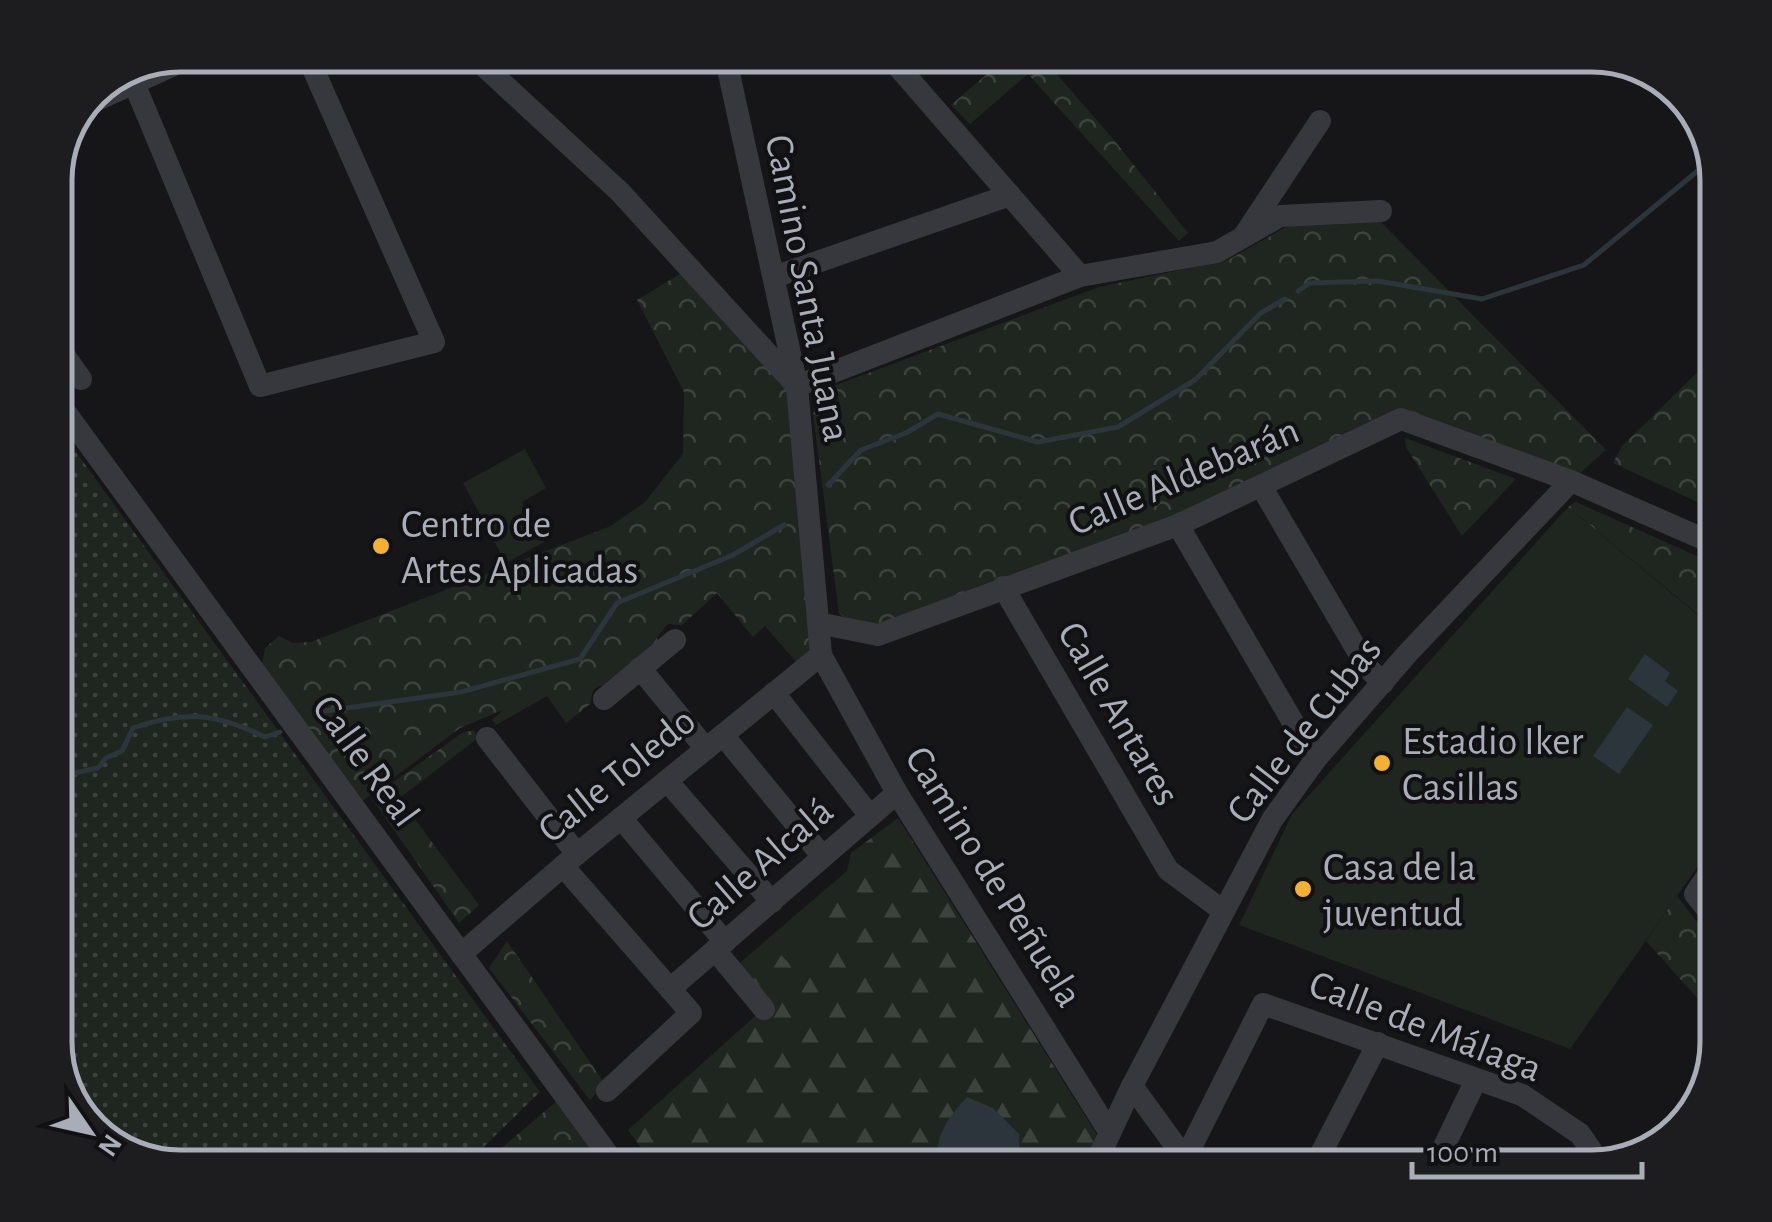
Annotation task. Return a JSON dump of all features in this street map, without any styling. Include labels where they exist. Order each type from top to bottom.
[{"type":"street","points":[[134,84],[260,386],[434,342],[315,73]]},
{"type":"street","points":[[491,73],[620,192],[798,386],[1080,276],[1217,252],[1280,216],[1381,211]]},
{"type":"street","name":"Camino Santa Juana","points":[[729,73],[798,386],[821,655]]},
{"type":"street","points":[[904,73],[1080,276]]},
{"type":"street","points":[[124,88],[148,78]]},
{"type":"street","points":[[1243,237],[1320,120]]},
{"type":"street","points":[[774,277],[1010,195]]},
{"type":"street","points":[[73,368],[81,379]]},
{"type":"street","name":"Calle Aldebarán","points":[[818,623],[878,635],[1178,525],[1402,418],[1571,481],[1700,538]]},
{"type":"street","name":"Calle Real","points":[[73,423],[605,1150]]},
{"type":"street","name":"Calle de Cubas","points":[[1102,1150],[1222,910],[1272,820],[1315,760],[1382,682],[1571,481]]},
{"type":"street","points":[[1261,486],[1368,667],[1382,682]]},
{"type":"street","points":[[1178,525],[1315,760]]},
{"type":"street","name":"Calle Antares","points":[[1003,587],[1168,870],[1222,910]]},
{"type":"street","points":[[604,699],[675,640]]},
{"type":"street","name":"Calle Toledo","points":[[461,954],[821,655]]},
{"type":"street","name":"Camino de Peñuela","points":[[821,655],[898,793],[1110,1133]]},
{"type":"street","points":[[640,668],[823,857]]},
{"type":"street","points":[[774,693],[870,816]]},
{"type":"street","points":[[487,738],[570,860],[691,1013],[606,1091]]},
{"type":"street","points":[[668,782],[772,902]]},
{"type":"street","name":"Calle Alcalá","points":[[670,989],[898,793]]},
{"type":"street","points":[[621,818],[764,1009]]},
{"type":"street","name":"Calle de Málaga","points":[[1193,1150],[1262,1004],[1522,1094],[1580,1134],[1587,1150]]},
{"type":"street","points":[[1323,1150],[1378,1042]]},
{"type":"street","points":[[1442,1150],[1476,1080]]},
{"type":"street","points":[[1132,1086],[1176,1150]]},
{"type":"green space","points":[[988,73],[1056,73],[1188,233],[1179,241],[1028,74],[970,124],[951,105]]},
{"type":"green space","points":[[1369,210],[1606,450],[1571,481],[1401,419],[1178,525],[878,635],[839,614],[813,414],[820,391],[1099,287],[1228,260],[1286,227]]},
{"type":"green space","points":[[690,268],[797,386],[806,615],[818,623],[803,670],[765,626],[753,637],[717,593],[682,625],[668,624],[657,637],[658,645],[610,686],[598,686],[590,704],[566,723],[547,696],[496,725],[492,720],[503,710],[460,728],[360,803],[262,664],[265,648],[279,636],[293,643],[311,642],[611,526],[645,502],[683,454],[684,392],[637,300]]},
{"type":"green space","points":[[1700,370],[1700,503],[1613,463],[1622,446]]},
{"type":"green space","points":[[1405,438],[1516,479],[1462,536],[1406,447]]},
{"type":"green space","points":[[73,448],[540,1092],[480,1150],[166,1149],[140,1141],[140,1082],[81,1082],[73,1049]]},
{"type":"green space","points":[[525,449],[546,488],[522,502],[544,542],[506,563],[463,483]]},
{"type":"green space","points":[[1576,502],[1700,557],[1700,616],[1568,507]]},
{"type":"green space","points":[[1568,507],[1700,617],[1700,863],[1570,1049],[1239,925],[1292,814]]},
{"type":"green space","points":[[474,730],[478,738],[401,797],[392,783],[462,733]]},
{"type":"green space","points":[[390,786],[479,905],[459,923],[373,800]]},
{"type":"green space","points":[[898,818],[1104,1146],[1102,1150],[643,1150],[628,1130],[763,1009],[735,967],[847,871],[851,853]]},
{"type":"green space","points":[[1677,896],[1700,926],[1700,1001],[1646,941]]},
{"type":"green space","points":[[820,909],[838,930],[794,968],[775,949]]},
{"type":"green space","points":[[507,941],[605,1084],[590,1100],[489,968]]},
{"type":"green space","points":[[564,1095],[601,1150],[499,1150]]},
{"type":"shaded area","points":[[1645,654],[1670,673],[1665,681],[1678,691],[1667,707],[1628,679]]},
{"type":"shaded area","points":[[1627,707],[1653,725],[1619,774],[1593,756]]},
{"type":"shaded area","points":[[967,1097],[993,1108],[1019,1134],[1020,1150],[938,1150],[948,1121]]},
{"type":"waterway","points":[[1298,291],[1310,283],[1378,281],[1482,299],[1584,265],[1699,170]]},
{"type":"waterway","points":[[828,485],[861,450],[906,433],[938,414],[1038,442],[1118,427],[1195,380],[1261,313],[1285,299]]},
{"type":"waterway","points":[[318,712],[461,692],[580,659],[617,603],[733,555],[784,525]]},
{"type":"waterway","points":[[73,773],[98,768],[106,758],[122,751],[133,728],[169,718],[215,719],[265,737],[280,732]]},
{"type":"place","name":"Centro de Artes Aplicadas","points":[[381,546]]},
{"type":"place","name":"Estadio Iker Casillas","points":[[1382,763]]},
{"type":"place","name":"Casa de la juventud","points":[[1303,889]]}]
